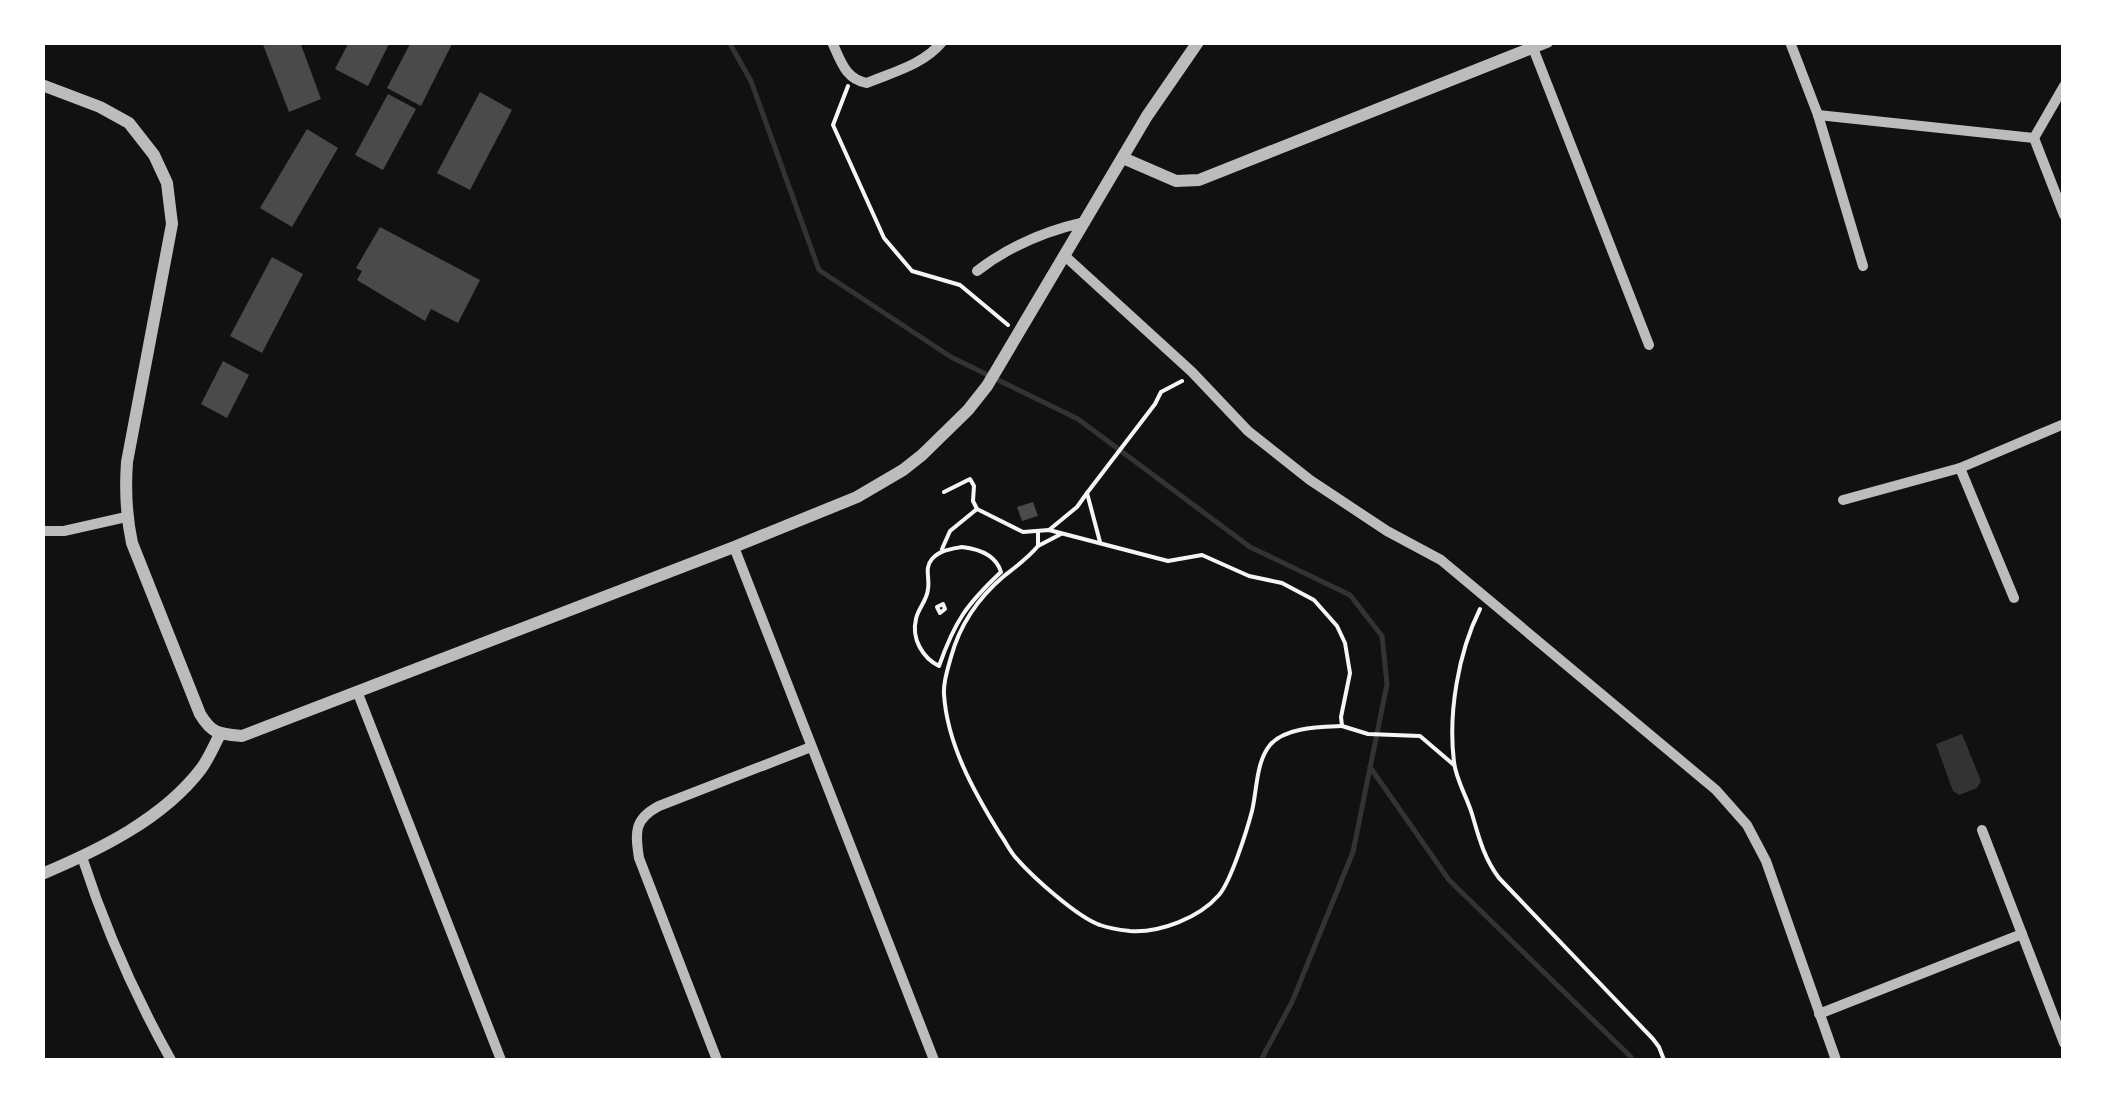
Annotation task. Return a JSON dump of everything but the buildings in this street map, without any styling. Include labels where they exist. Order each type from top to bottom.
[{"type":"street","points":[[832,42],[851,77],[867,83],[916,64],[942,42]]},
{"type":"street","points":[[42,85],[100,106],[129,124],[154,155],[167,183],[172,224],[127,462],[126,517],[132,543],[200,714],[220,734],[242,736],[734,547],[857,497],[903,470],[968,410],[986,386],[1147,116],[1198,42]]},
{"type":"street","points":[[1790,42],[1818,115],[1863,266]]},
{"type":"street","points":[[1123,158],[1176,180],[1198,180],[1540,45],[1649,344]]},
{"type":"street","points":[[2034,138],[2064,86]]},
{"type":"street","points":[[1818,115],[2034,138]]},
{"type":"street","points":[[2034,138],[2064,216]]},
{"type":"street","points":[[977,270],[996,256],[1051,230],[1085,222]]},
{"type":"street","points":[[1065,256],[1192,372],[1248,431],[1310,480],[1387,531],[1441,560],[1716,790],[1747,825],[1766,861],[1836,1060]]},
{"type":"street","points":[[1843,500],[1960,468],[2064,424]]},
{"type":"street","points":[[1960,468],[2014,598]]},
{"type":"street","points":[[42,530],[64,531],[126,517]]},
{"type":"street","points":[[734,547],[934,1060]]},
{"type":"street","points":[[356,691],[501,1060]]},
{"type":"street","points":[[42,874],[82,857],[158,810],[192,780],[220,734]]},
{"type":"street","points":[[717,1060],[639,858],[638,824],[647,812],[659,806],[811,747]]},
{"type":"street","points":[[1982,830],[2064,1044]]},
{"type":"street","points":[[82,857],[128,976],[171,1060]]},
{"type":"street","points":[[1819,1014],[2022,934]]},
{"type":"path","points":[[851,77],[834,125],[884,238],[912,271],[960,285],[1019,334]]},
{"type":"path","points":[[1049,530],[1088,493],[1161,392],[1176,386],[1192,372]]},
{"type":"path","points":[[944,492],[970,479],[977,509],[1022,532],[1049,530],[1168,561],[1202,554],[1249,576],[1282,582],[1314,600],[1337,626],[1344,643],[1350,673],[1342,726]]},
{"type":"path","points":[[1088,493],[1100,542]]},
{"type":"path","points":[[942,552],[950,531],[977,509]]},
{"type":"path","points":[[1038,532],[1038,546]]},
{"type":"path","points":[[1062,533],[1038,546],[979,600],[952,653],[943,690],[948,723],[967,776],[1016,858],[1078,913],[1100,926],[1132,931],[1158,928],[1188,918],[1221,894],[1252,814],[1260,766],[1270,746],[1284,734],[1342,726],[1368,734],[1420,736],[1454,764]]},
{"type":"path","points":[[974,548],[994,560],[1002,572],[960,616],[939,666],[923,653],[917,642],[916,619],[926,598],[929,561],[942,552],[974,548]]},
{"type":"path","points":[[1486,596],[1456,677],[1454,764],[1480,845],[1489,864],[1653,1039],[1664,1060]]},
{"type":"path","points":[[926,598],[937,606]]},
{"type":"shaded area","points":[[1962,734],[1981,781],[1977,788],[1959,795],[1953,791],[1936,744]]},
{"type":"waterway","points":[[729,42],[751,81],[819,270],[951,357],[1078,419],[1250,547],[1350,595],[1382,636],[1387,684],[1353,852],[1292,1002],[1261,1060]]},
{"type":"waterway","points":[[1370,767],[1449,880],[1631,1057]]}]
